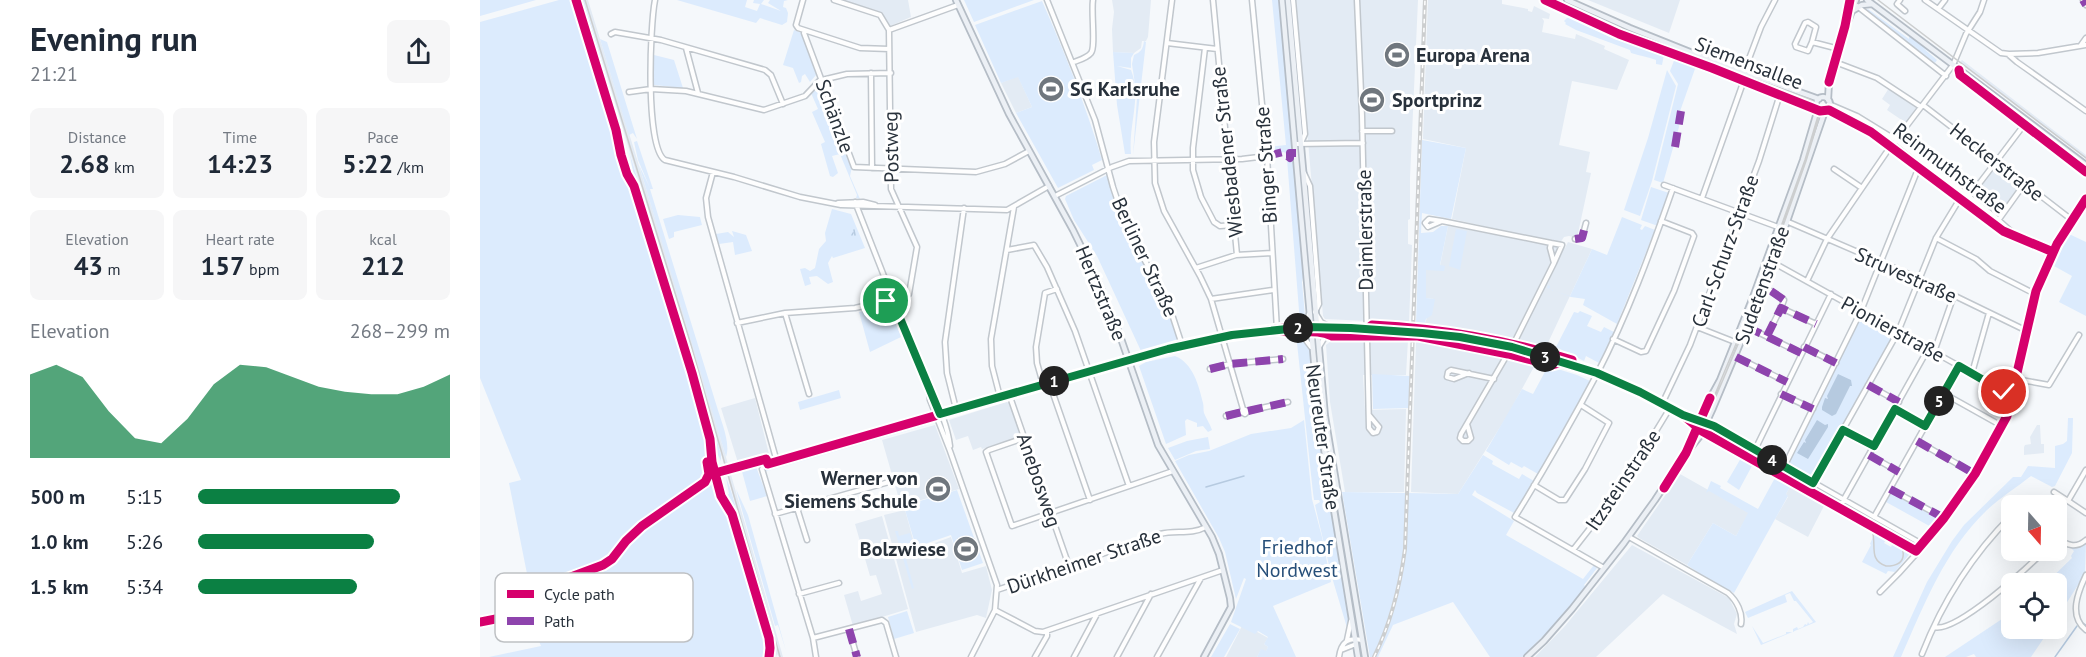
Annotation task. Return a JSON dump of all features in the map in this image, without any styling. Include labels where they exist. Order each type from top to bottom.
[{"type":"main road","name":"Neureuter Straße","points":[[1282,0],[1298,144],[1304,173],[1315,312],[1311,347],[1319,418],[1358,657]]},
{"type":"main road","name":"Neureuter Straße","points":[[1288,0],[1309,314],[1318,350],[1326,426],[1365,657]]},
{"type":"main road","name":"Siemensallee","points":[[1545,0],[1564,9],[1611,31],[1817,109],[1827,106],[1820,98],[1671,44],[1566,0],[1564,9]]},
{"type":"main road","points":[[1867,0],[2086,165]]},
{"type":"main road","name":"Hertzstraße","points":[[957,2],[993,81],[1097,279],[1129,360],[1158,445],[1215,546],[1231,607],[1204,657]]},
{"type":"main road","points":[[1853,2],[1873,4]]},
{"type":"main road","name":"Sudetenstraße","points":[[1845,26],[1852,11],[1853,2]]},
{"type":"main road","name":"Sudetenstraße","points":[[1703,422],[1736,357],[1774,263],[1778,244],[1827,106],[1829,82],[1853,2]]},
{"type":"main road","name":"Siemensallee","points":[[1669,53],[1671,44]]},
{"type":"main road","name":"Sudetenstraße","points":[[1527,657],[1565,618],[1629,537],[1686,453],[1696,442],[1803,160],[1817,109],[1816,103],[1829,82]]},
{"type":"main road","points":[[1766,260],[1774,263]]},
{"type":"street","points":[[655,0],[650,38],[651,89],[657,146],[660,157],[668,161],[808,199],[837,203],[1007,210],[1049,186]]},
{"type":"street","points":[[803,0],[796,26],[864,49],[889,49]]},
{"type":"street","points":[[834,0],[880,15],[889,30],[957,2]]},
{"type":"street","name":"Berliner Straße","points":[[1047,0],[1074,62],[1095,120],[1122,214],[1134,241],[1168,302],[1182,345]]},
{"type":"street","points":[[1074,62],[1088,56],[1093,49],[1093,0]]},
{"type":"street","points":[[1172,0],[1153,159],[1155,183],[1159,200],[1211,299],[1244,411]]},
{"type":"street","name":"Wiesbadener Straße","points":[[1213,0],[1237,255]]},
{"type":"street","name":"Binger Straße","points":[[1252,0],[1267,156],[1277,330]]},
{"type":"street","name":"Neureuter Straße","points":[[1293,0],[1305,137],[1298,144]]},
{"type":"street","name":"Daimlerstraße","points":[[1357,0],[1363,142],[1369,415]]},
{"type":"street","points":[[1744,72],[1774,0]]},
{"type":"street","points":[[1900,0],[1897,4],[1905,11]]},
{"type":"street","points":[[1926,0],[2001,52],[2009,54],[2052,51],[2084,45],[2086,38]]},
{"type":"street","points":[[1938,9],[1945,0]]},
{"type":"street","points":[[1807,281],[1827,239],[1892,146],[1953,65],[1984,0]]},
{"type":"street","points":[[2083,0],[2086,5]]},
{"type":"street","points":[[1853,2],[1946,76]]},
{"type":"street","points":[[1808,22],[1816,27],[1812,42],[1806,51],[1794,44],[1805,23],[1808,22]]},
{"type":"street","name":"Schänzle","points":[[805,30],[804,33],[853,166],[977,172],[1005,164],[1029,151]]},
{"type":"street","name":"Postweg","points":[[889,30],[891,191],[917,247],[909,294]]},
{"type":"street","points":[[611,34],[615,32],[650,38],[768,72],[772,76],[783,104]]},
{"type":"street","points":[[1812,42],[1839,49]]},
{"type":"street","name":"Wiesbadener Straße","points":[[1167,43],[1217,50]]},
{"type":"street","points":[[686,47],[699,93]]},
{"type":"street","points":[[1205,48],[1192,159],[1198,188],[1214,222],[1220,226],[1234,225]]},
{"type":"street","points":[[2009,54],[2016,63],[2086,111]]},
{"type":"street","name":"Heckerstraße","points":[[1835,62],[1874,76],[1922,106],[2072,219]]},
{"type":"street","points":[[1959,70],[1960,75],[2086,172]]},
{"type":"street","points":[[871,73],[872,168]]},
{"type":"street","points":[[629,92],[651,89],[699,93],[759,110],[767,110],[805,96],[821,80],[847,74],[891,73]]},
{"type":"street","points":[[1702,198],[1744,80]]},
{"type":"street","name":"Carl-Schurz-Straße","points":[[1662,404],[1697,327],[1763,149],[1780,94]]},
{"type":"street","name":"Reinmuthstraße","points":[[1827,106],[1857,116],[1896,141],[1969,196],[2003,231],[2053,252]]},
{"type":"street","name":"Reinmuthstraße","points":[[1827,106],[1892,146],[1960,199],[1997,223]]},
{"type":"street","points":[[1969,196],[2024,125]]},
{"type":"street","points":[[1362,131],[1392,131]]},
{"type":"street","points":[[1298,144],[1363,142]]},
{"type":"street","points":[[1054,196],[1129,161],[1267,156]]},
{"type":"street","points":[[1784,467],[1861,311],[1919,168],[1924,162]]},
{"type":"street","points":[[1834,169],[1862,188]]},
{"type":"street","points":[[713,172],[706,198],[706,212],[777,462]]},
{"type":"street","name":"Neureuter Straße","points":[[1304,173],[1311,192],[1319,304],[1315,312]]},
{"type":"street","points":[[1997,223],[2025,183]]},
{"type":"street","points":[[1664,185],[1778,227]]},
{"type":"street","points":[[1604,568],[1515,517],[1581,405],[1614,339],[1639,280],[1673,188]]},
{"type":"street","points":[[1813,483],[1898,332],[1936,238],[1964,192]]},
{"type":"street","points":[[1880,592],[1944,518],[1975,474],[2002,426],[2013,396],[2025,330],[2035,294],[2053,252],[2086,199]]},
{"type":"street","points":[[856,204],[929,391],[930,400],[938,415],[994,574],[997,590],[995,610],[971,657]]},
{"type":"street","points":[[1000,397],[993,372],[991,345],[1014,207]]},
{"type":"street","points":[[957,409],[947,373],[945,342],[964,208]]},
{"type":"street","points":[[1442,221],[1562,245],[1512,347],[1467,424]]},
{"type":"street","points":[[1614,339],[1641,352],[1646,351],[1674,291],[1694,236],[1692,233],[1661,221]]},
{"type":"street","name":"Struvestraße","points":[[1786,221],[1918,278],[2025,330]]},
{"type":"street","points":[[1575,239],[1582,238],[1586,223]]},
{"type":"street","points":[[1936,238],[1976,259],[1990,271],[2035,294]]},
{"type":"street","points":[[1551,243],[1554,264]]},
{"type":"street","points":[[1007,249],[1035,246],[1075,331],[1129,486]]},
{"type":"street","points":[[1196,268],[1237,255],[1272,253]]},
{"type":"street","name":"Pionierstraße","points":[[1774,263],[2013,396]]},
{"type":"street","points":[[1043,384],[1036,357],[1036,339],[1045,293],[1057,289]]},
{"type":"street","points":[[1211,299],[1273,291]]},
{"type":"street","points":[[1767,336],[1784,300],[1771,291]]},
{"type":"street","points":[[1750,458],[1831,294]]},
{"type":"street","points":[[1934,352],[1954,296]]},
{"type":"street","points":[[737,323],[785,313],[855,308],[892,299]]},
{"type":"street","points":[[1781,308],[1816,324]]},
{"type":"street","points":[[1315,312],[1321,322],[1331,330]]},
{"type":"street","points":[[785,313],[809,394]]},
{"type":"street","points":[[1972,373],[1989,313]]},
{"type":"street","points":[[1296,328],[1303,324],[1309,314]]},
{"type":"street","name":"Sudetenstraße","points":[[1697,327],[1735,342]]},
{"type":"street","points":[[1747,327],[1802,353]]},
{"type":"street","points":[[816,657],[813,638],[775,514],[763,466],[1182,345],[1222,337],[1296,328],[1367,329],[1460,337],[1512,347],[1597,373],[1683,415],[1703,422],[1922,544]]},
{"type":"street","points":[[1277,330],[1303,338],[1311,347]]},
{"type":"street","points":[[1291,333],[1313,330]]},
{"type":"street","points":[[1318,350],[1323,339],[1331,330]]},
{"type":"street","points":[[2016,379],[2049,385],[2079,335]]},
{"type":"street","points":[[1804,347],[1836,363]]},
{"type":"street","points":[[1839,508],[1928,349]]},
{"type":"street","points":[[1736,357],[1787,382]]},
{"type":"street","points":[[1210,369],[1230,364],[1283,359]]},
{"type":"street","points":[[1874,517],[1959,366]]},
{"type":"street","points":[[1469,374],[1454,380],[1448,377],[1448,372],[1451,370],[1494,379]]},
{"type":"street","points":[[1049,382],[1090,500]]},
{"type":"street","points":[[1868,385],[1899,402]]},
{"type":"street","points":[[1943,393],[2002,426]]},
{"type":"street","name":"Anebosweg","points":[[1009,394],[1069,566]]},
{"type":"street","points":[[1781,394],[1813,409]]},
{"type":"street","points":[[1226,416],[1288,402]]},
{"type":"street","points":[[1534,485],[1559,500],[1565,500],[1585,469],[1610,424],[1608,420],[1581,405]]},
{"type":"street","name":"Itzsteinstraße","points":[[1574,550],[1620,490],[1670,408]]},
{"type":"street","points":[[1895,409],[1925,426]]},
{"type":"street","points":[[1683,415],[1700,429],[1916,551]]},
{"type":"street","points":[[1843,430],[1874,446]]},
{"type":"street","points":[[1024,438],[986,453],[1011,525],[1015,526],[1173,471]]},
{"type":"street","points":[[1917,441],[1975,474]]},
{"type":"street","points":[[1869,455],[1899,472]]},
{"type":"street","points":[[2068,501],[2086,470]]},
{"type":"street","points":[[775,514],[889,482]]},
{"type":"street","points":[[1890,489],[1944,518]]},
{"type":"street","points":[[2054,492],[2086,513]]},
{"type":"street","points":[[797,507],[807,540]]},
{"type":"street","name":"Dürkheimer Straße","points":[[997,590],[1160,534],[1191,532],[1206,527]]},
{"type":"street","points":[[1922,654],[1952,591],[1976,557],[2001,528]]},
{"type":"street","points":[[1629,537],[1731,595],[1742,616],[1741,624]]},
{"type":"street","points":[[2067,544],[2072,546],[2086,540]]},
{"type":"street","points":[[1934,627],[1946,627],[1981,604],[2034,561]]},
{"type":"street","points":[[995,610],[1035,631],[1047,631],[1223,570]]},
{"type":"street","points":[[2086,575],[2079,594],[2076,612],[2077,621],[2086,630]]},
{"type":"street","points":[[1157,657],[1201,577]]},
{"type":"street","points":[[1187,582],[1194,590]]},
{"type":"street","points":[[799,594],[839,583]]},
{"type":"street","points":[[1117,657],[1152,593]]},
{"type":"street","points":[[1134,602],[1144,608]]},
{"type":"street","points":[[1074,657],[1097,614]]},
{"type":"street","points":[[1339,657],[1350,633],[1352,618]]},
{"type":"street","points":[[1082,619],[1092,624]]},
{"type":"street","points":[[813,638],[880,620],[885,621],[896,657]]},
{"type":"street","points":[[849,629],[857,657]]},
{"type":"street","points":[[1035,657],[1047,636],[1047,631]]},
{"type":"street","points":[[1346,641],[1362,640]]},
{"type":"street","points":[[1340,651],[1356,641]]},
{"type":"shaded area","points":[[584,0],[588,0],[692,338],[783,657],[777,654],[774,657],[774,640],[721,454]]},
{"type":"shaded area","points":[[841,0],[908,0],[911,17],[888,27],[883,13]]},
{"type":"shaded area","points":[[1112,0],[1151,0],[1148,37],[1146,41],[1142,41],[1141,48],[1134,53],[1113,52]]},
{"type":"shaded area","points":[[1296,0],[1418,0],[1410,219],[1408,220],[1408,244],[1412,245],[1409,323],[1325,319],[1323,316]]},
{"type":"shaded area","points":[[1423,0],[1426,0],[1414,328],[1411,328]]},
{"type":"shaded area","points":[[1428,0],[1502,0],[1502,4],[1528,9],[1532,12],[1534,6],[1550,14],[1549,19],[1542,18],[1544,21],[1542,32],[1575,39],[1576,34],[1605,46],[1604,49],[1629,60],[1617,90],[1572,81],[1559,145],[1590,152],[1586,172],[1591,173],[1577,238],[1564,237],[1560,243],[1452,219],[1466,148],[1423,139]]},
{"type":"shaded area","points":[[1588,0],[1680,0],[1669,33]]},
{"type":"shaded area","points":[[1678,50],[1814,99],[1812,104],[1678,53]]},
{"type":"shaded area","points":[[1962,60],[2086,155],[2086,159],[1960,62]]},
{"type":"shaded area","points":[[1018,76],[1032,107],[1016,113],[1001,83]]},
{"type":"shaded area","points":[[1889,88],[1916,108],[1906,123],[1887,110],[1890,105],[1882,99]]},
{"type":"shaded area","points":[[1997,165],[2022,184],[1999,215],[1974,196]]},
{"type":"shaded area","points":[[1448,226],[1565,248],[1568,242],[1592,249],[1546,347],[1425,323],[1434,299],[1426,298],[1426,270],[1440,266]]},
{"type":"shaded area","points":[[1411,337],[1414,337],[1414,341],[1408,495],[1406,495]]},
{"type":"shaded area","points":[[1334,339],[1408,340],[1406,375],[1363,375],[1365,410],[1406,409],[1404,492],[1345,492],[1330,402],[1326,345]]},
{"type":"shaded area","points":[[1416,342],[1456,346],[1536,363],[1509,413],[1458,494],[1411,492]]},
{"type":"shaded area","points":[[1838,374],[1851,380],[1852,386],[1836,414],[1832,416],[1822,410],[1822,407],[1825,398],[1828,399],[1827,396]]},
{"type":"shaded area","points":[[755,398],[770,458],[739,466],[721,408]]},
{"type":"shaded area","points":[[1006,402],[1010,403],[1021,434],[1019,437],[973,450],[968,436],[956,440],[949,420]]},
{"type":"shaded area","points":[[1817,420],[1825,425],[1828,424],[1828,427],[1808,459],[1797,453],[1804,442],[1806,443],[1805,440]]},
{"type":"shaded area","points":[[935,425],[959,489],[911,503],[899,499],[882,440]]},
{"type":"shaded area","points":[[2037,425],[2040,425],[2044,453],[2024,455],[2024,447],[2031,444],[2030,437]]},
{"type":"shaded area","points":[[1680,474],[1749,513],[1736,536],[1713,523],[1687,565],[1637,536]]},
{"type":"shaded area","points":[[1791,485],[1825,504],[1808,537],[1775,519],[1788,497],[1786,494]]},
{"type":"shaded area","points":[[905,510],[916,550],[951,537],[962,573],[986,566],[992,590],[986,618],[977,615],[916,632],[884,515]]},
{"type":"shaded area","points":[[882,516],[908,609],[853,626],[844,595],[858,591],[861,601],[882,594],[876,575],[870,576],[855,524]]},
{"type":"shaded area","points":[[1632,545],[1729,598],[1737,614],[1734,624],[1737,634],[1663,594],[1596,657],[1535,657],[1565,626]]},
{"type":"shaded area","points":[[1243,624],[1268,638],[1264,644],[1268,647],[1266,652],[1261,650],[1257,657],[1226,657]]},
{"type":"green space","points":[[480,0],[536,0],[480,16]]},
{"type":"green space","points":[[559,0],[575,0],[614,126],[627,177],[630,179],[636,196],[709,440],[708,460],[719,500],[725,504],[731,516],[767,634],[770,646],[768,657],[489,657],[541,646],[539,642],[693,642],[693,573],[527,573],[509,483],[521,480],[480,378],[480,22]]},
{"type":"green space","points":[[578,0],[584,0],[623,133],[624,141],[621,144]]},
{"type":"green space","points":[[677,0],[747,0],[745,7],[757,11],[760,4],[753,3],[754,0],[764,0],[761,4],[781,11],[768,3],[770,0],[788,0],[784,1],[783,7],[788,13],[787,22],[782,25],[760,18],[756,23]]},
{"type":"green space","points":[[964,0],[1034,0],[974,22]]},
{"type":"green space","points":[[1272,0],[1280,0],[1291,121],[1289,121],[1291,122],[1294,152],[1289,152],[1290,157],[1284,152],[1272,154],[1268,147],[1286,145]]},
{"type":"green space","name":"SG Karlsruhe","points":[[1042,1],[1075,80],[1102,160],[1092,165],[1094,170],[1058,188],[1016,113],[1032,107],[1018,77],[1001,83],[975,25]]},
{"type":"green space","points":[[1868,9],[1945,62],[1923,48],[1937,60],[1935,63],[1932,61],[1866,11]]},
{"type":"green space","points":[[1568,17],[1595,30],[1664,55],[1662,65],[1656,64],[1656,60],[1631,53],[1630,50],[1576,30],[1565,24],[1564,21]]},
{"type":"green space","points":[[794,30],[802,33],[817,74],[810,82],[805,74],[799,83],[793,68],[783,65]]},
{"type":"green space","points":[[600,39],[607,42],[637,139],[633,133],[629,135]]},
{"type":"green space","points":[[1144,41],[1146,42],[1133,155],[1137,98],[1132,64],[1134,55],[1141,50]]},
{"type":"green space","points":[[1113,52],[1134,53],[1131,58],[1131,68],[1117,66],[1131,70],[1134,80],[1135,101],[1131,154],[1125,154],[1117,105]]},
{"type":"green space","points":[[654,55],[674,60],[683,88],[654,85]]},
{"type":"green space","points":[[1675,58],[1696,66],[1678,117],[1679,127],[1663,183],[1654,180],[1678,84],[1670,71]]},
{"type":"green space","points":[[1667,70],[1676,86],[1652,181],[1640,216],[1624,210],[1648,138]]},
{"type":"green space","points":[[820,83],[852,167],[850,176],[860,199],[856,198],[857,195],[840,154],[832,156],[838,173],[833,177],[830,176],[821,144],[825,142],[812,112],[818,109],[811,93]]},
{"type":"green space","points":[[1422,140],[1466,148],[1451,219],[1422,213],[1421,233],[1433,232],[1441,226],[1448,226],[1440,265],[1445,266],[1444,271],[1426,270],[1426,298],[1435,299],[1432,315],[1426,319],[1424,325],[1416,324]]},
{"type":"green space","points":[[637,141],[725,432],[726,457],[639,165],[650,188],[638,160],[634,142]]},
{"type":"green space","points":[[629,151],[721,454],[721,461],[713,445],[632,177],[628,173],[623,155],[633,171]]},
{"type":"green space","points":[[1291,154],[1294,156],[1304,273],[1302,282],[1305,316],[1300,323],[1287,159],[1291,159]]},
{"type":"green space","points":[[1107,175],[1129,236],[1165,302],[1177,340],[1141,351],[1097,256],[1074,220],[1065,199],[1066,196]]},
{"type":"green space","points":[[1651,187],[1669,193],[1658,226],[1641,220]]},
{"type":"green space","points":[[832,209],[851,214],[865,248],[833,258],[832,256],[828,263],[833,282],[828,284],[817,276],[809,277],[811,284],[805,286],[800,269],[805,268],[810,271],[815,268],[819,249],[826,241],[825,233]]},
{"type":"green space","points":[[678,215],[700,217],[702,225],[674,232],[674,237],[669,239],[663,219]]},
{"type":"green space","points":[[1622,217],[1642,225],[1640,229],[1642,230],[1645,226],[1655,230],[1617,324],[1583,305],[1585,299],[1571,297],[1555,291],[1570,296],[1592,249],[1607,255]]},
{"type":"green space","points":[[1456,229],[1467,231],[1460,270],[1449,266]]},
{"type":"green space","points":[[732,231],[746,235],[752,251],[735,255],[733,242],[719,244],[716,234],[728,232],[734,237]]},
{"type":"green space","points":[[2069,234],[2086,242],[2086,316],[2059,302],[2072,276],[2054,266]]},
{"type":"green space","points":[[889,305],[901,337],[870,352],[859,312]]},
{"type":"green space","points":[[1580,311],[1592,316],[1587,326],[1601,332],[1604,327],[1614,332],[1599,363],[1586,356],[1584,361],[1556,347],[1574,312]]},
{"type":"green space","points":[[1864,316],[1893,332],[1894,336],[1814,479],[1787,464],[1859,317]]},
{"type":"green space","points":[[1414,334],[1476,341],[1506,350],[1504,355],[1456,345],[1414,341]]},
{"type":"green space","points":[[1299,340],[1304,341],[1310,350],[1321,450],[1348,609],[1348,631],[1331,574],[1315,505],[1320,502],[1314,500],[1297,343]]},
{"type":"green space","points":[[1175,356],[1191,369],[1201,396],[1204,413],[1212,430],[1208,432],[1203,426],[1197,427],[1197,423],[1187,419],[1185,421],[1186,435],[1166,444],[1139,366],[1146,362]]},
{"type":"green space","points":[[1548,366],[1590,381],[1538,474],[1524,466],[1522,468],[1511,462],[1509,465],[1486,451],[1522,389],[1533,394]]},
{"type":"green space","points":[[1372,374],[1410,376],[1409,408],[1373,409]]},
{"type":"green space","points":[[1317,377],[1358,631],[1356,631],[1320,416]]},
{"type":"green space","points":[[839,390],[841,398],[800,410],[798,402]]},
{"type":"green space","points":[[2068,418],[2073,418],[2072,453],[2055,486],[2052,487],[2031,476],[2004,495],[2001,495],[2001,498],[1972,526],[1947,560],[1901,657],[1893,657],[1927,582],[1964,525],[2013,477],[2021,477],[2028,466],[2055,468],[2055,446],[2067,441]]},
{"type":"green space","points":[[932,419],[933,422],[924,426],[764,472],[767,466]]},
{"type":"green space","name":"Friedhof Nordwest","points":[[1304,420],[1312,499],[1331,582],[1273,606],[1296,657],[1257,657],[1261,649],[1266,651],[1268,647],[1264,644],[1268,637],[1258,631],[1255,634],[1231,622],[1246,579],[1244,578],[1236,599],[1225,552],[1219,538],[1175,461],[1189,455],[1209,451],[1251,434],[1291,428]]},
{"type":"green space","points":[[1208,437],[1210,449],[1196,451],[1175,460],[1168,448],[1187,441]]},
{"type":"green space","points":[[1483,455],[1493,461],[1492,464],[1519,479],[1522,474],[1534,481],[1514,513],[1475,490],[1472,495],[1514,521],[1506,535],[1583,579],[1594,565],[1597,568],[1567,612],[1522,657],[1490,657],[1453,602],[1393,625],[1378,657],[1370,657],[1342,492],[1406,493],[1408,495],[1408,493],[1458,494]]},
{"type":"green space","points":[[1741,458],[1753,464],[1739,490],[1727,482]]},
{"type":"green space","points":[[755,464],[767,496],[750,501],[741,468]]},
{"type":"green space","points":[[1776,476],[1791,485],[1786,494],[1788,496],[1734,593],[1687,565],[1713,523],[1736,536],[1748,513],[1709,491],[1706,493],[1711,481],[1758,509]]},
{"type":"green space","points":[[717,477],[726,495],[729,494],[726,477],[732,494],[773,641],[772,657],[770,657],[769,637],[732,512],[723,497]]},
{"type":"green space","points":[[736,489],[748,515],[786,651],[778,625],[775,626]]},
{"type":"green space","points":[[957,490],[983,563],[962,570],[951,535],[916,547],[905,510],[910,504]]},
{"type":"green space","points":[[1891,491],[1940,519],[1933,528],[1886,502]]},
{"type":"green space","points":[[895,531],[898,531],[899,536],[910,533],[915,552],[905,555],[914,588],[912,589]]},
{"type":"green space","points":[[1875,532],[1887,538],[1884,543],[1891,547],[1893,543],[1891,541],[1911,552],[1895,572],[1888,571],[1886,574],[1862,562]]},
{"type":"green space","points":[[2086,543],[2085,574],[2067,602],[2067,573],[2056,573],[2072,558],[2074,551],[2071,548],[2077,548]]},
{"type":"green space","points":[[1792,591],[1816,622],[1793,632],[1793,629],[1797,627],[1798,629],[1807,625],[1808,622],[1809,624],[1813,622],[1794,601],[1790,593],[1785,595],[1787,602],[1748,618],[1745,612]]},
{"type":"green space","points":[[907,611],[914,633],[894,639],[888,617]]},
{"type":"green space","points":[[2001,620],[2001,639],[2043,639],[2031,657],[1976,657],[1974,654],[1966,657],[1945,657]]},
{"type":"green space","points":[[1230,624],[1240,629],[1224,657],[1211,657]]},
{"type":"green space","points":[[1752,626],[1763,643],[1786,634],[1786,632],[1792,632],[1761,645]]},
{"type":"waterway","points":[[854,230],[855,235]]},
{"type":"waterway","points":[[1206,487],[1244,476]]},
{"type":"waterway","points":[[2082,623],[2086,625]]},
{"type":"waterway","points":[[2055,657],[2077,626]]},
{"type":"tram line","points":[[585,0],[691,345],[780,657]]},
{"type":"tram line","points":[[1555,0],[1639,38],[1809,101],[1817,108],[1818,116],[1805,160],[1756,296],[1706,416],[1706,426],[1712,433],[1864,518],[1873,532],[1874,552],[1879,562],[1886,566],[1899,563],[1902,559],[1902,548],[1892,532],[1715,433],[1708,422],[1708,415],[1756,302],[1806,161],[1820,112],[1815,102],[1640,37],[1558,0]]},
{"type":"tram line","points":[[1878,0],[2086,158]]},
{"type":"railway","points":[[1374,657],[1394,604],[1405,549],[1425,0]]},
{"type":"marked path","points":[[2083,0],[2086,5]]},
{"type":"marked path","points":[[1675,147],[1681,111]]},
{"type":"marked path","points":[[1267,156],[1283,152],[1290,158],[1290,153],[1296,153]]},
{"type":"marked path","points":[[1575,239],[1582,238],[1586,223]]},
{"type":"marked path","points":[[1771,291],[1784,300],[1781,308]]},
{"type":"marked path","points":[[1767,336],[1781,308],[1816,324]]},
{"type":"marked path","points":[[1747,327],[1801,353]]},
{"type":"marked path","points":[[1804,347],[1836,363]]},
{"type":"marked path","points":[[1736,357],[1787,382]]},
{"type":"marked path","points":[[1210,369],[1230,364],[1283,359]]},
{"type":"marked path","points":[[1868,385],[1899,402]]},
{"type":"marked path","points":[[1781,394],[1813,409]]},
{"type":"marked path","points":[[1248,411],[1288,402]]},
{"type":"marked path","points":[[1895,409],[1925,426]]},
{"type":"marked path","points":[[1226,416],[1242,412]]},
{"type":"marked path","points":[[1843,430],[1874,446]]},
{"type":"marked path","points":[[1917,441],[1975,474]]},
{"type":"marked path","points":[[1869,455],[1899,472]]},
{"type":"marked path","points":[[1890,489],[1944,518]]},
{"type":"marked path","points":[[849,629],[857,657]]},
{"type":"cycle path","points":[[576,0],[616,130],[621,155],[627,174],[634,186],[692,373],[710,439],[712,462],[721,496],[732,514],[769,638],[769,657]]},
{"type":"cycle path","points":[[1545,0],[1619,34],[1820,111],[1829,110],[1871,132],[2003,231],[2053,252]]},
{"type":"cycle path","points":[[1829,82],[1850,0]]},
{"type":"cycle path","points":[[1959,70],[1960,75],[2086,172]]},
{"type":"cycle path","points":[[1277,330],[1319,332],[1332,336],[1418,336],[1552,365],[1563,362],[1597,373],[1683,415],[1702,431],[1916,551],[1944,518],[1975,474],[2007,416],[2036,291],[2057,244],[2086,199]]},
{"type":"cycle path","points":[[1353,328],[1367,329],[1372,325],[1448,332],[1521,346],[1572,360]]},
{"type":"cycle path","points":[[715,473],[766,459],[768,464],[1178,346],[1284,328]]},
{"type":"cycle path","points":[[1664,488],[1686,453],[1710,398]]},
{"type":"cycle path","points":[[582,573],[612,559],[642,526],[705,482],[709,474],[707,462]]},
{"type":"cycle path","points":[[480,622],[495,619]]},
{"type":"place","name":"Europa Arena","points":[[1397,55]]},
{"type":"place","name":"SG Karlsruhe","points":[[1051,89]]},
{"type":"place","name":"Sportprinz","points":[[1372,100]]},
{"type":"place","name":"Werner von Siemens Schule","points":[[938,489]]},
{"type":"place","name":"Bolzwiese","points":[[966,549]]},
{"type":"route","points":[[886,301],[892,299],[940,414],[1168,349],[1232,335],[1306,327],[1422,333],[1460,337],[1512,347],[1597,373],[1683,415],[1714,426],[1813,483],[1843,430],[1874,446],[1895,409],[1925,426],[1959,366],[2004,392]]}]
